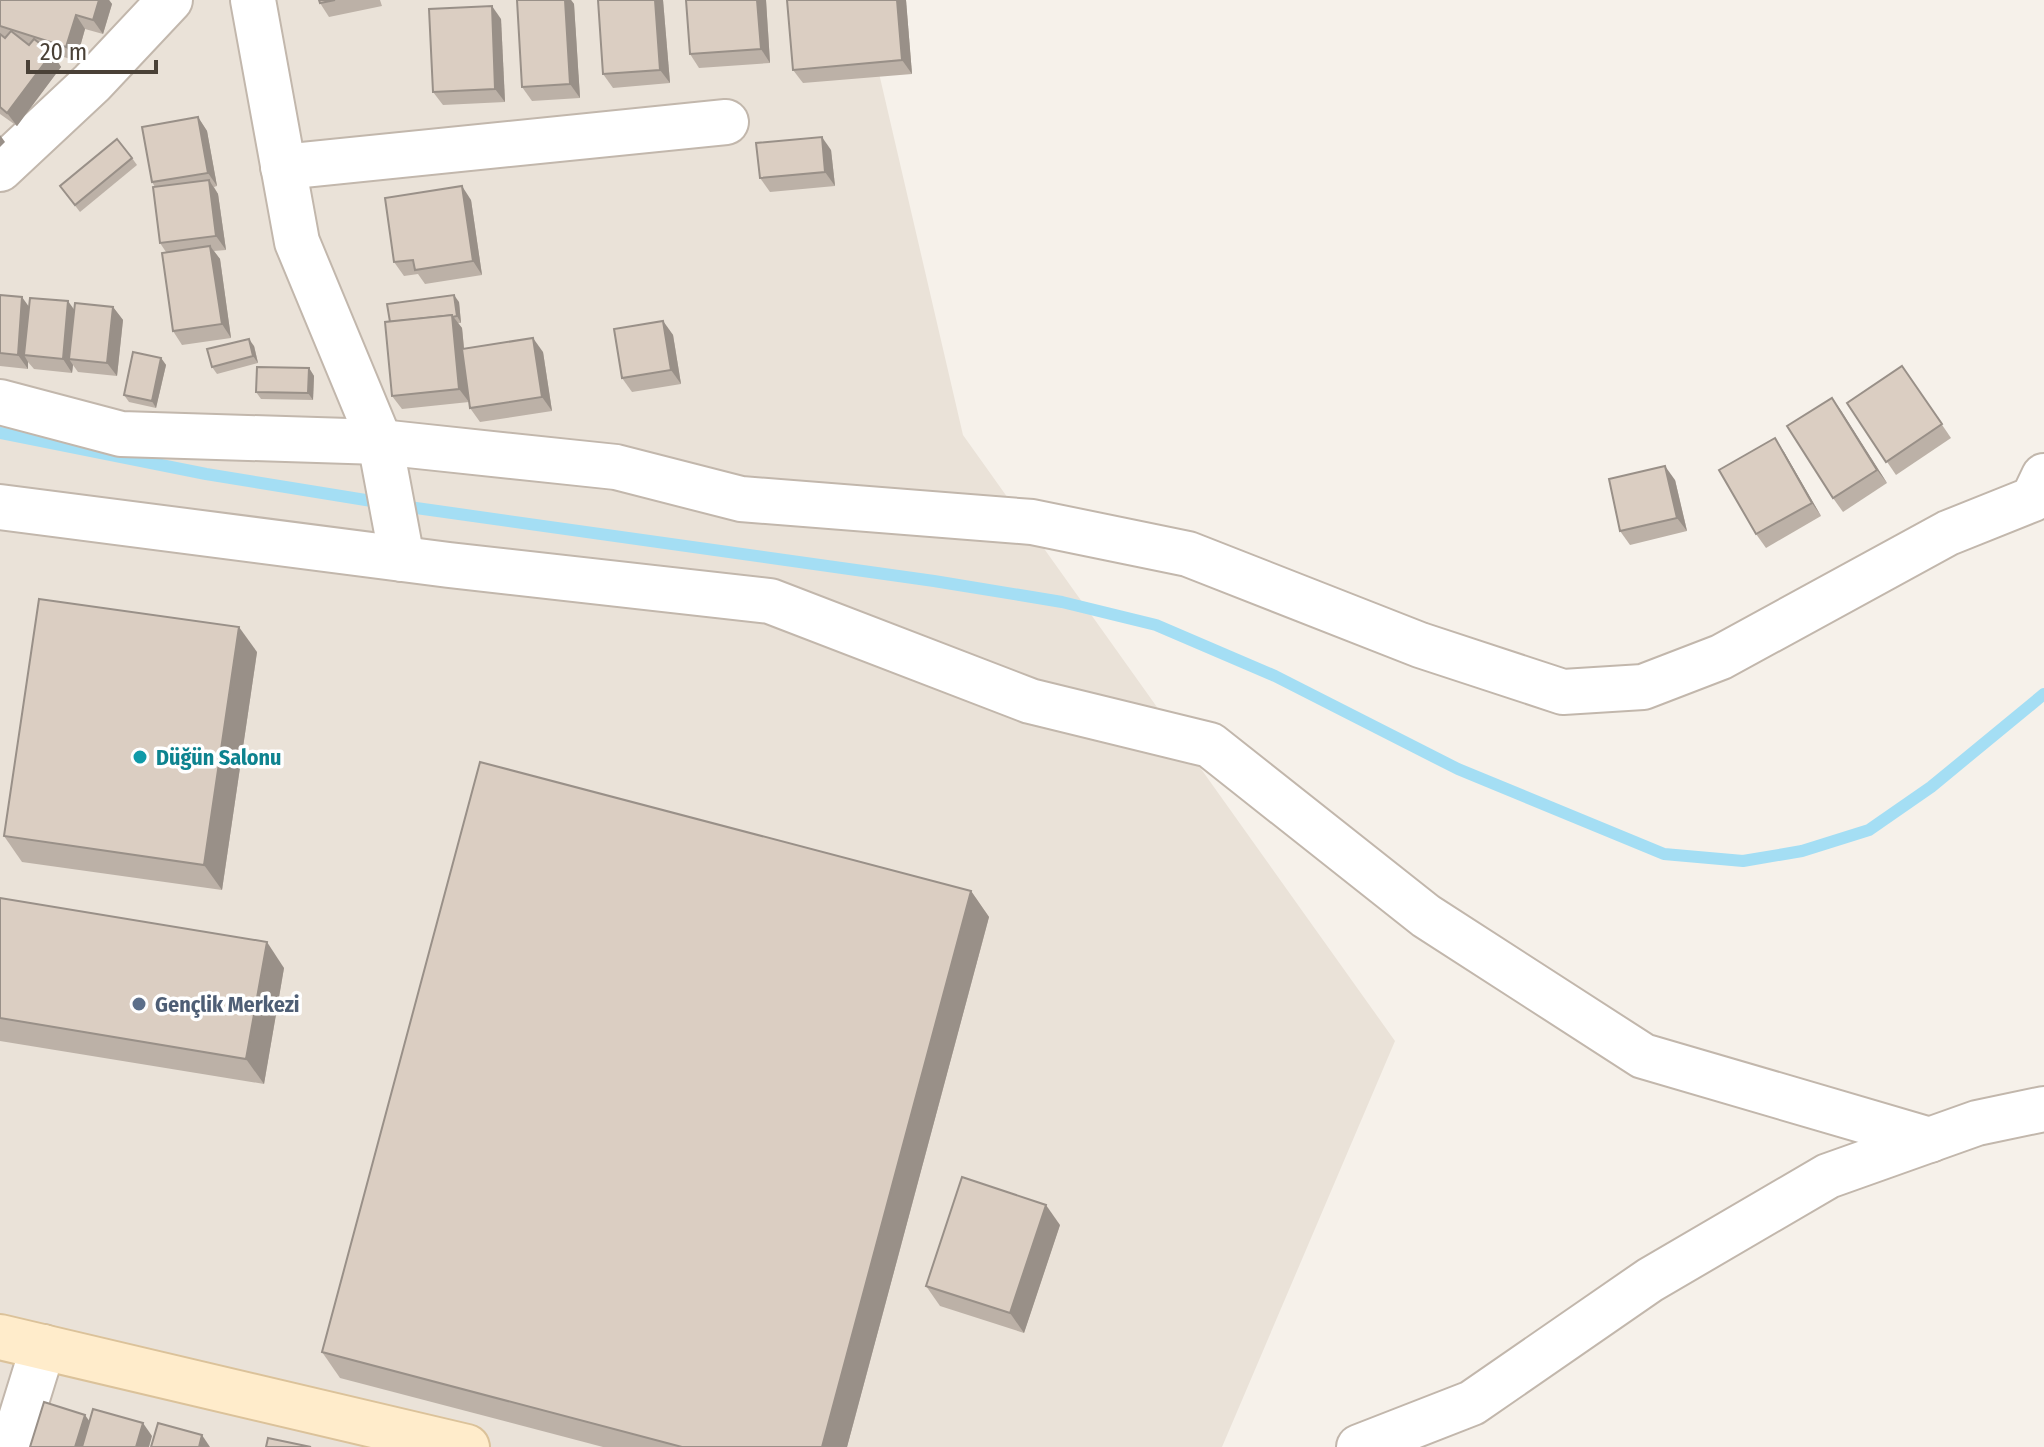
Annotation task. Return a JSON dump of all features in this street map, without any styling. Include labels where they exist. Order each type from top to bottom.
[{"type":"street","points":[[0,169],[92,83],[170,0]]},
{"type":"street","points":[[253,0],[297,242],[382,454],[399,543]]},
{"type":"street","points":[[283,167],[726,122]]},
{"type":"street","points":[[0,402],[121,434],[382,454],[616,467],[741,499],[1032,522],[1188,554],[1420,645],[1563,692],[1643,687],[1721,657],[1948,533],[2033,499],[2044,476]]},
{"type":"street","points":[[0,507],[399,543],[770,601],[1030,701],[1210,745],[1426,916],[1643,1056],[1930,1140]]},
{"type":"street","points":[[1359,1447],[1472,1403],[1650,1280],[1828,1176],[1977,1123],[2044,1109]]},
{"type":"street","points":[[0,1337],[361,1434],[467,1447]]},
{"type":"street","points":[[12,1447],[43,1347]]},
{"type":"shaded area","points":[[0,0],[862,0],[963,435],[1395,1041],[1222,1447],[0,1447]]},
{"type":"building","points":[[0,0],[99,0],[93,20],[76,15],[66,47],[0,26]]},
{"type":"building","points":[[517,0],[565,0],[570,84],[522,87]]},
{"type":"building","points":[[598,0],[655,0],[660,70],[603,74]]},
{"type":"building","points":[[686,0],[757,0],[761,49],[690,54]]},
{"type":"building","points":[[787,0],[897,0],[902,60],[793,70]]},
{"type":"building","points":[[492,6],[495,89],[433,92],[429,9]]},
{"type":"building","points":[[11,31],[29,45],[34,39],[52,53],[7,113],[0,107],[0,34],[5,38]]},
{"type":"building","points":[[198,117],[208,173],[152,182],[142,127]]},
{"type":"building","points":[[822,137],[825,172],[760,178],[756,143]]},
{"type":"building","points":[[117,139],[132,158],[75,205],[60,186]]},
{"type":"building","points":[[209,180],[216,236],[160,243],[153,187]]},
{"type":"building","points":[[462,186],[473,261],[415,270],[413,260],[394,262],[385,198]]},
{"type":"building","points":[[210,246],[222,324],[173,331],[162,253]]},
{"type":"building","points":[[0,295],[22,297],[18,355],[0,353]]},
{"type":"building","points":[[454,295],[457,316],[390,322],[387,304]]},
{"type":"building","points":[[30,298],[68,301],[63,359],[24,355]]},
{"type":"building","points":[[75,303],[113,307],[107,363],[69,359]]},
{"type":"building","points":[[452,315],[459,389],[392,396],[385,322]]},
{"type":"building","points":[[663,321],[671,370],[622,378],[614,329]]},
{"type":"building","points":[[533,338],[542,397],[470,408],[462,349]]},
{"type":"building","points":[[249,339],[253,356],[212,367],[207,349]]},
{"type":"building","points":[[133,352],[161,358],[152,401],[124,395]]},
{"type":"building","points":[[1902,366],[1942,424],[1886,462],[1847,403]]},
{"type":"building","points":[[257,367],[309,368],[308,393],[256,392]]},
{"type":"building","points":[[1832,398],[1877,470],[1833,498],[1787,426]]},
{"type":"building","points":[[1775,438],[1812,503],[1756,534],[1719,470]]},
{"type":"building","points":[[1665,466],[1677,518],[1620,531],[1609,479]]},
{"type":"building","name":"Düğün Salonu","points":[[39,599],[239,627],[204,865],[4,836]]},
{"type":"building","points":[[480,762],[971,891],[822,1447],[682,1447],[322,1352]]},
{"type":"building","name":"Gençlik Merkezi","points":[[0,898],[267,942],[246,1059],[0,1018]]},
{"type":"building","points":[[962,1177],[1046,1205],[1010,1313],[926,1286]]},
{"type":"building","points":[[44,1402],[85,1415],[75,1447],[30,1447]]},
{"type":"building","points":[[93,1409],[143,1423],[136,1447],[82,1447]]},
{"type":"building","points":[[158,1423],[202,1435],[199,1447],[151,1447]]},
{"type":"building","points":[[268,1438],[311,1447],[266,1447]]},
{"type":"waterway","points":[[0,433],[206,474],[384,503]]},
{"type":"waterway","points":[[402,506],[934,581],[1062,602],[1156,625],[1275,676],[1458,769],[1664,854],[1743,861],[1802,851],[1869,830],[1931,787],[2044,694]]},
{"type":"place","name":"Düğün Salonu","points":[[140,757]]},
{"type":"place","name":"Gençlik Merkezi","points":[[139,1004]]}]
